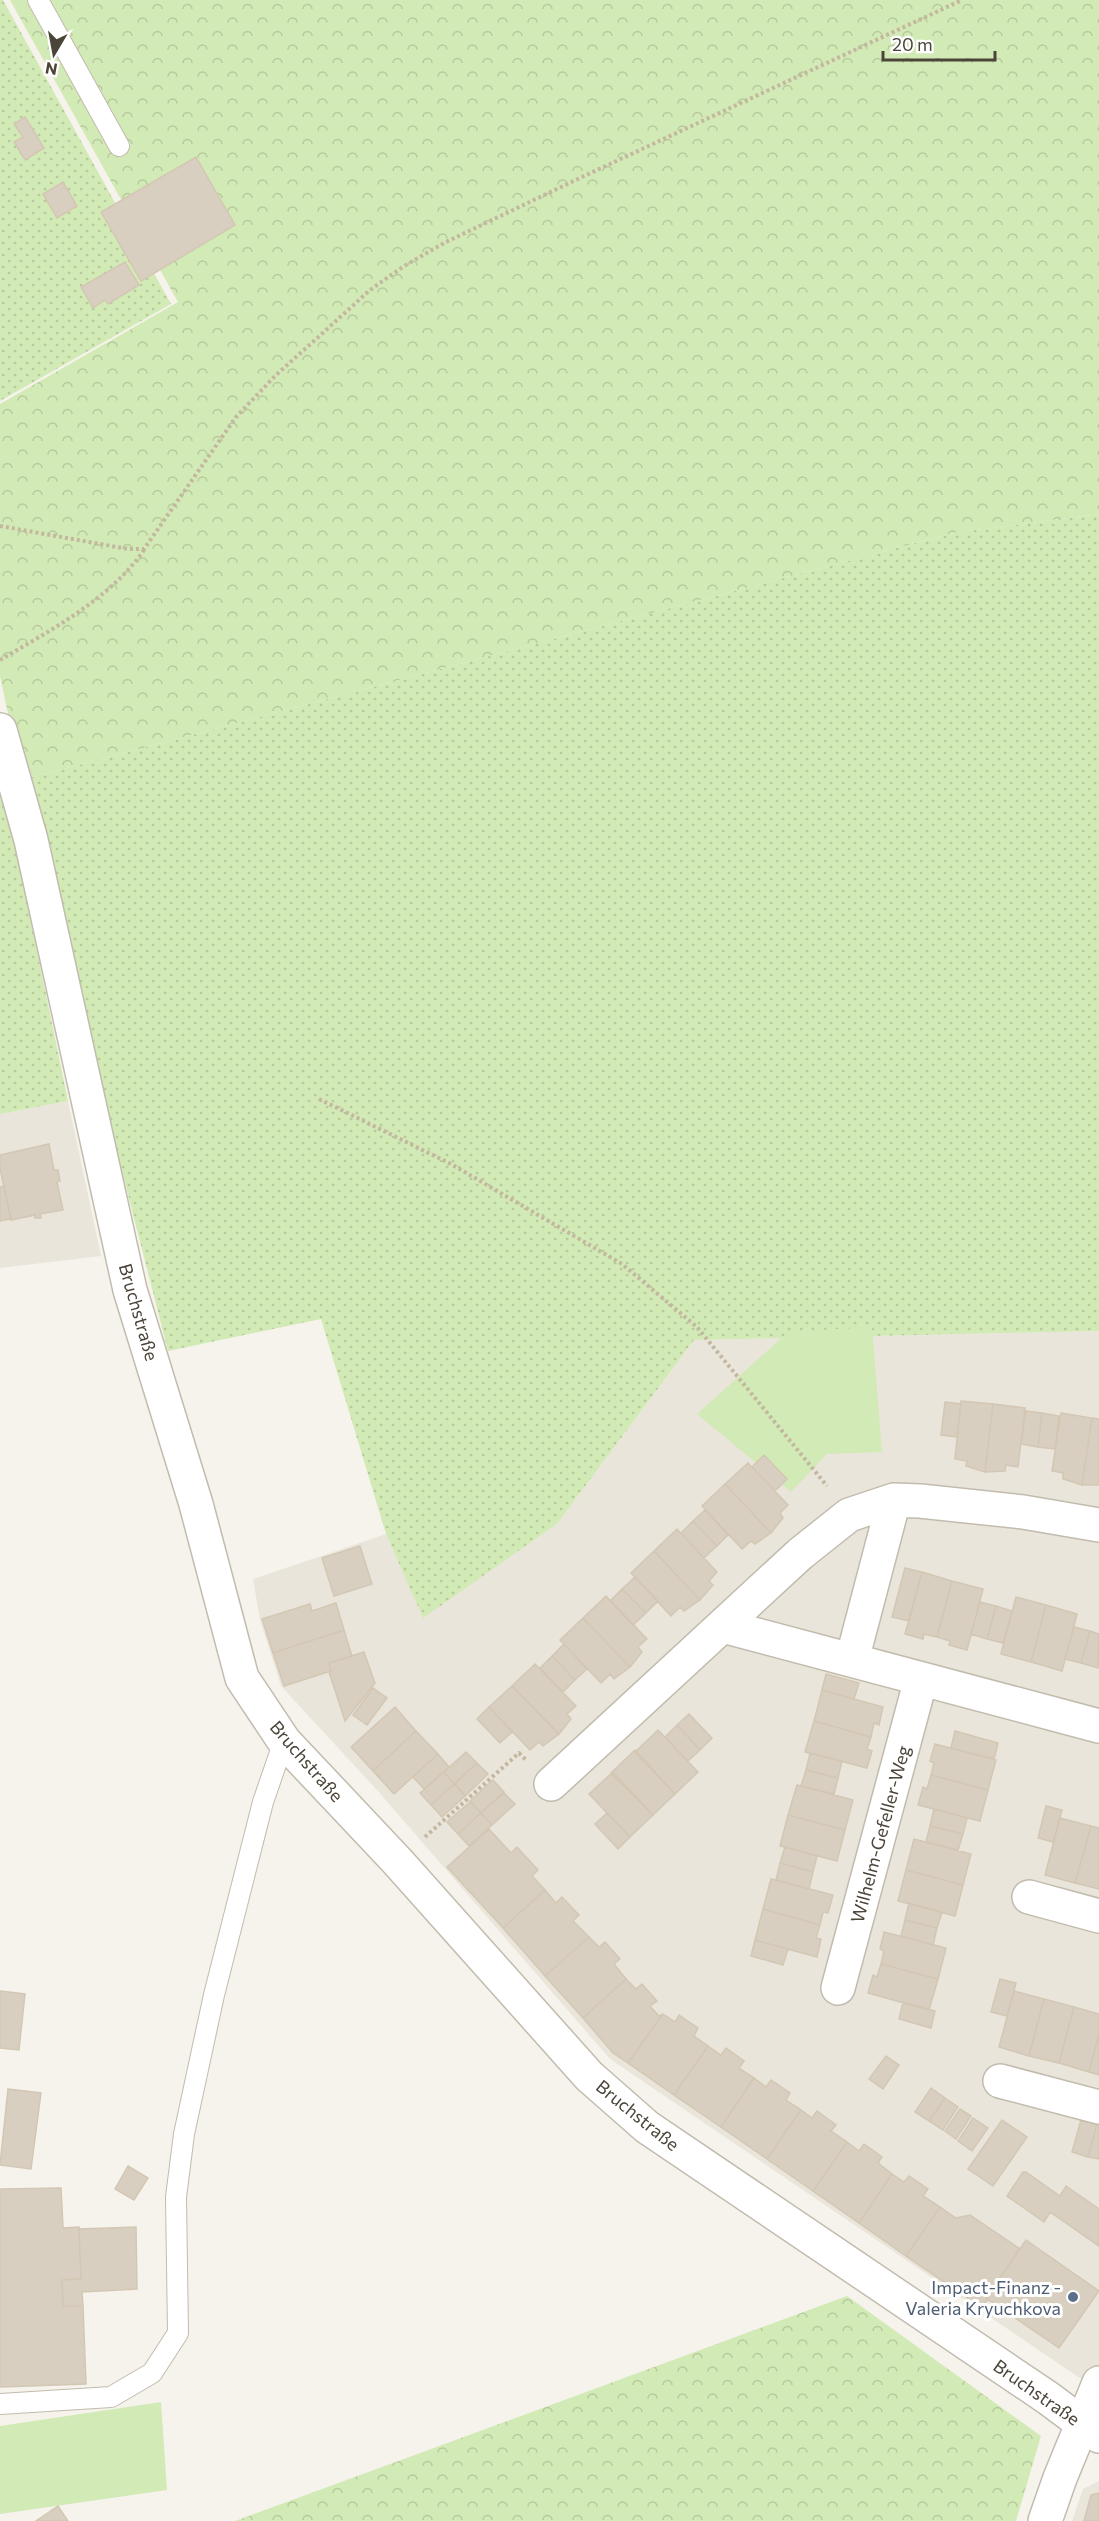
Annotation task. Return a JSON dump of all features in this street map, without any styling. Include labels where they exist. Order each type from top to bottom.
[{"type":"street","name":"Bruchstraße","points":[[0,730],[31,840],[130,1290],[196,1504],[242,1678],[284,1741],[398,1862],[590,2076],[647,2127],[1048,2398],[1090,2430]]},
{"type":"street","points":[[852,1660],[894,1500]]},
{"type":"street","points":[[551,1784],[800,1554],[849,1515],[894,1500],[1023,1512],[1099,1525]]},
{"type":"street","points":[[723,1626],[1099,1726]]},
{"type":"street","name":"Wilhelm-Gefeller-Weg","points":[[838,1988],[921,1679]]},
{"type":"street","points":[[1029,1896],[1099,1916]]},
{"type":"street","points":[[1000,2081],[1099,2107]]},
{"type":"street","points":[[1045,2521],[1090,2430],[1099,2384]]},
{"type":"lane","points":[[38,0],[119,146]]},
{"type":"lane","points":[[0,2404],[111,2397],[152,2373],[178,2333],[176,2197],[184,2134],[214,1995],[263,1802],[284,1741]]},
{"type":"path","points":[[0,660],[47,633],[119,581],[236,417],[275,376],[370,290],[404,266],[446,242],[962,0]]},
{"type":"path","points":[[0,526],[128,549],[144,549]]},
{"type":"path","points":[[319,1099],[451,1164],[622,1264],[697,1327],[849,1515]]},
{"type":"path","points":[[398,1862],[519,1753],[551,1784]]},
{"type":"shaded area","points":[[68,1101],[101,1256],[0,1268],[0,1114]]},
{"type":"shaded area","points":[[1099,1331],[1099,2391],[610,2059],[377,1790],[281,1686],[260,1620],[253,1579],[386,1534],[423,1617],[557,1524],[694,1340]]},
{"type":"shaded area","points":[[1099,2481],[1099,2521],[1072,2521],[1083,2489]]},
{"type":"green space","points":[[0,0],[3,0],[171,304],[0,401]]},
{"type":"green space","points":[[10,0],[1099,0],[1099,514],[953,533],[22,780],[0,676],[0,404],[178,302]]},
{"type":"green space","points":[[1099,514],[1099,1331],[694,1340],[557,1524],[423,1618],[386,1534],[321,1319],[168,1351],[22,780],[953,533]]},
{"type":"green space","points":[[0,784],[8,810],[68,1101],[0,1114]]},
{"type":"green space","points":[[872,1327],[882,1452],[827,1454],[791,1492],[697,1414],[788,1332]]},
{"type":"green space","points":[[847,2296],[1041,2436],[1016,2521],[235,2521]]},
{"type":"green space","points":[[161,2402],[167,2490],[0,2514],[0,2426]]},
{"type":"building","points":[[25,117],[44,148],[25,160],[14,142],[23,137],[14,124]]},
{"type":"building","points":[[196,157],[235,225],[141,281],[101,212]]},
{"type":"building","points":[[63,182],[77,206],[57,218],[43,194]]},
{"type":"building","points":[[125,262],[139,285],[108,304],[105,300],[93,308],[81,287]]},
{"type":"building","points":[[49,1144],[54,1170],[58,1170],[60,1181],[57,1182],[63,1210],[40,1214],[41,1218],[35,1218],[35,1215],[11,1220],[0,1168],[0,1155]]},
{"type":"building","points":[[4,1186],[11,1219],[0,1221],[0,1187]]},
{"type":"building","points":[[961,1401],[993,1404],[985,1472],[966,1466],[967,1461],[955,1459]]},
{"type":"building","points":[[945,1402],[961,1404],[957,1437],[941,1435]]},
{"type":"building","points":[[993,1404],[1025,1408],[1018,1467],[1006,1465],[1005,1471],[985,1472]]},
{"type":"building","points":[[1026,1411],[1042,1413],[1038,1447],[1021,1444]]},
{"type":"building","points":[[1042,1413],[1059,1416],[1055,1449],[1038,1447]]},
{"type":"building","points":[[1061,1413],[1092,1418],[1082,1485],[1063,1479],[1063,1473],[1052,1471]]},
{"type":"building","points":[[1092,1418],[1099,1419],[1099,1485],[1082,1485]]},
{"type":"building","points":[[764,1455],[787,1479],[775,1491],[752,1467]]},
{"type":"building","points":[[748,1463],[788,1505],[780,1513],[783,1518],[771,1533],[725,1484]]},
{"type":"building","points":[[725,1484],[771,1533],[755,1544],[751,1541],[742,1549],[702,1506]]},
{"type":"building","points":[[705,1510],[728,1535],[717,1546],[693,1521]]},
{"type":"building","points":[[693,1521],[717,1546],[704,1558],[681,1533]]},
{"type":"building","points":[[677,1529],[717,1572],[709,1581],[713,1585],[700,1600],[654,1551]]},
{"type":"building","points":[[360,1546],[372,1584],[334,1596],[322,1558]]},
{"type":"building","points":[[654,1551],[700,1600],[684,1611],[680,1607],[671,1616],[631,1573]]},
{"type":"building","points":[[905,1568],[922,1572],[909,1621],[892,1617]]},
{"type":"building","points":[[922,1572],[952,1581],[937,1637],[924,1634],[923,1639],[905,1634]]},
{"type":"building","points":[[635,1577],[658,1601],[646,1613],[622,1589]]},
{"type":"building","points":[[952,1581],[983,1589],[967,1650],[949,1645],[950,1641],[937,1637]]},
{"type":"building","points":[[622,1589],[646,1613],[633,1625],[610,1601]]},
{"type":"building","points":[[606,1596],[647,1639],[638,1647],[642,1652],[630,1667],[583,1618]]},
{"type":"building","points":[[1016,1597],[1046,1605],[1031,1662],[1001,1654]]},
{"type":"building","points":[[980,1602],[996,1606],[987,1639],[971,1634]]},
{"type":"building","points":[[336,1603],[344,1630],[273,1653],[262,1619],[310,1604],[312,1611]]},
{"type":"building","points":[[1046,1605],[1077,1614],[1062,1671],[1031,1662]]},
{"type":"building","points":[[996,1606],[1012,1611],[1003,1643],[987,1639]]},
{"type":"building","points":[[583,1618],[630,1667],[614,1679],[610,1674],[601,1683],[560,1640]]},
{"type":"building","points":[[1074,1627],[1090,1631],[1081,1663],[1065,1659]]},
{"type":"building","points":[[344,1630],[352,1656],[329,1663],[331,1671],[284,1686],[273,1653]]},
{"type":"building","points":[[1090,1631],[1099,1634],[1098,1668],[1081,1663]]},
{"type":"building","points":[[564,1644],[587,1669],[575,1680],[552,1656]]},
{"type":"building","points":[[364,1652],[375,1683],[345,1721],[329,1672],[331,1671],[329,1663]]},
{"type":"building","points":[[552,1656],[575,1680],[563,1692],[540,1668]]},
{"type":"building","points":[[535,1664],[576,1706],[567,1714],[571,1719],[559,1734],[512,1686]]},
{"type":"building","points":[[826,1674],[859,1683],[854,1699],[822,1690]]},
{"type":"building","points":[[512,1686],[559,1734],[543,1746],[539,1742],[530,1750],[489,1707]]},
{"type":"building","points":[[373,1688],[387,1698],[367,1725],[353,1715]]},
{"type":"building","points":[[822,1690],[883,1707],[879,1725],[874,1723],[871,1737],[814,1721]]},
{"type":"building","points":[[395,1707],[416,1731],[373,1771],[351,1747]]},
{"type":"building","points":[[489,1707],[512,1732],[500,1743],[477,1719]]},
{"type":"building","points":[[689,1714],[712,1738],[700,1750],[677,1725]]},
{"type":"building","points":[[814,1721],[871,1737],[867,1749],[872,1751],[867,1768],[805,1752]]},
{"type":"building","points":[[677,1725],[700,1750],[688,1761],[665,1737]]},
{"type":"building","points":[[658,1730],[698,1772],[675,1794],[635,1752]]},
{"type":"building","points":[[416,1731],[438,1754],[394,1794],[373,1771]]},
{"type":"building","points":[[955,1731],[998,1743],[994,1759],[951,1748]]},
{"type":"building","points":[[935,1744],[996,1760],[988,1790],[931,1775],[934,1763],[930,1761]]},
{"type":"building","points":[[635,1750],[675,1794],[653,1815],[611,1773]]},
{"type":"building","points":[[466,1752],[477,1763],[454,1784],[444,1772]]},
{"type":"building","points":[[810,1753],[842,1761],[838,1778],[806,1770]]},
{"type":"building","points":[[438,1754],[449,1767],[424,1789],[413,1777]]},
{"type":"building","points":[[477,1763],[488,1774],[465,1796],[455,1784]]},
{"type":"building","points":[[806,1770],[838,1778],[834,1794],[801,1786]]},
{"type":"building","points":[[444,1772],[454,1784],[431,1805],[420,1793]]},
{"type":"building","points":[[613,1772],[653,1815],[630,1837],[589,1794]]},
{"type":"building","points":[[931,1775],[988,1790],[980,1821],[918,1805],[923,1787],[927,1789]]},
{"type":"building","points":[[493,1780],[504,1792],[481,1813],[470,1801]]},
{"type":"building","points":[[454,1784],[465,1796],[442,1817],[431,1805]]},
{"type":"building","points":[[797,1785],[853,1800],[845,1830],[788,1815]]},
{"type":"building","points":[[504,1793],[515,1804],[492,1825],[481,1813]]},
{"type":"building","points":[[470,1802],[481,1813],[458,1834],[447,1822]]},
{"type":"building","points":[[1046,1806],[1062,1810],[1053,1842],[1038,1838]]},
{"type":"building","points":[[934,1809],[967,1818],[963,1834],[930,1826]]},
{"type":"building","points":[[481,1813],[492,1825],[469,1846],[458,1834]]},
{"type":"building","points":[[607,1813],[630,1837],[618,1849],[595,1824]]},
{"type":"building","points":[[788,1815],[845,1830],[837,1861],[780,1846]]},
{"type":"building","points":[[1060,1818],[1091,1826],[1075,1883],[1045,1875]]},
{"type":"building","points":[[930,1826],[963,1834],[958,1850],[926,1842]]},
{"type":"building","points":[[1091,1826],[1099,1828],[1099,1889],[1075,1883]]},
{"type":"building","points":[[489,1829],[511,1853],[517,1847],[538,1870],[532,1876],[545,1890],[503,1928],[447,1867]]},
{"type":"building","points":[[914,1839],[971,1854],[963,1885],[906,1870]]},
{"type":"building","points":[[785,1847],[817,1856],[813,1872],[780,1863]]},
{"type":"building","points":[[780,1863],[813,1872],[809,1889],[776,1880]]},
{"type":"building","points":[[906,1870],[963,1885],[955,1916],[898,1901]]},
{"type":"building","points":[[771,1879],[833,1895],[828,1913],[823,1912],[820,1925],[763,1909]]},
{"type":"building","points":[[545,1890],[556,1903],[562,1897],[579,1915],[573,1921],[589,1937],[545,1976],[503,1928]]},
{"type":"building","points":[[909,1903],[942,1912],[937,1928],[905,1920]]},
{"type":"building","points":[[763,1909],[820,1925],[816,1938],[821,1939],[817,1957],[755,1940]]},
{"type":"building","points":[[905,1920],[937,1928],[933,1945],[901,1936]]},
{"type":"building","points":[[884,1932],[946,1948],[938,1979],[881,1964],[884,1951],[880,1949]]},
{"type":"building","points":[[589,1937],[599,1947],[605,1942],[620,1959],[614,1964],[626,1979],[583,2018],[545,1976]]},
{"type":"building","points":[[755,1940],[788,1949],[783,1965],[751,1956]]},
{"type":"building","points":[[881,1964],[938,1979],[929,2010],[868,1993],[873,1975],[877,1977]]},
{"type":"building","points":[[626,1979],[636,1989],[642,1984],[657,2001],[650,2006],[659,2016],[663,2014],[628,2063],[613,2053],[583,2018]]},
{"type":"building","points":[[1000,1979],[1016,1983],[1007,2016],[991,2012]]},
{"type":"building","points":[[0,1991],[25,1994],[19,2050],[0,2048]]},
{"type":"building","points":[[1014,1991],[1044,1999],[1029,2056],[999,2047]]},
{"type":"building","points":[[1044,1999],[1074,2007],[1059,2063],[1029,2056]]},
{"type":"building","points":[[903,2002],[935,2011],[931,2028],[899,2019]]},
{"type":"building","points":[[1074,2007],[1099,2014],[1099,2034],[1089,2072],[1059,2063]]},
{"type":"building","points":[[663,2014],[675,2022],[679,2015],[698,2028],[694,2036],[708,2046],[674,2095],[628,2063]]},
{"type":"building","points":[[1099,2034],[1099,2075],[1089,2072]]},
{"type":"building","points":[[708,2046],[721,2055],[726,2048],[744,2061],[739,2068],[754,2078],[721,2127],[674,2095]]},
{"type":"building","points":[[886,2056],[899,2065],[883,2089],[869,2079]]},
{"type":"building","points":[[754,2078],[766,2087],[771,2080],[790,2093],[786,2100],[801,2110],[767,2159],[721,2127]]},
{"type":"building","points":[[931,2088],[945,2098],[929,2121],[915,2112]]},
{"type":"building","points":[[8,2089],[41,2093],[31,2169],[0,2165]]},
{"type":"building","points":[[945,2098],[958,2107],[943,2130],[929,2121]]},
{"type":"building","points":[[960,2109],[971,2116],[956,2139],[945,2131]]},
{"type":"building","points":[[801,2110],[812,2118],[817,2111],[836,2125],[831,2131],[847,2142],[813,2191],[767,2159]]},
{"type":"building","points":[[973,2118],[988,2128],[972,2151],[958,2141]]},
{"type":"building","points":[[1002,2120],[1027,2137],[993,2186],[968,2169]]},
{"type":"building","points":[[1081,2120],[1097,2124],[1088,2157],[1072,2152]]},
{"type":"building","points":[[1097,2124],[1099,2125],[1099,2159],[1088,2157]]},
{"type":"building","points":[[847,2142],[859,2151],[864,2144],[882,2157],[878,2163],[892,2174],[859,2223],[813,2191]]},
{"type":"building","points":[[128,2166],[148,2178],[134,2200],[115,2189]]},
{"type":"building","points":[[1023,2172],[1060,2196],[1066,2186],[1099,2209],[1099,2246],[1050,2212],[1044,2222],[1007,2196]]},
{"type":"building","points":[[892,2174],[904,2182],[909,2176],[928,2189],[923,2196],[940,2207],[906,2256],[859,2223]]},
{"type":"building","points":[[61,2188],[63,2228],[79,2227],[81,2279],[62,2280],[63,2306],[83,2306],[86,2384],[0,2387],[0,2189]]},
{"type":"building","points":[[940,2207],[956,2218],[970,2215],[1020,2249],[986,2298],[988,2299],[982,2308],[906,2256]]},
{"type":"building","points":[[136,2227],[137,2289],[82,2292],[83,2306],[63,2306],[62,2280],[81,2279],[79,2229]]},
{"type":"building","points":[[1026,2240],[1099,2291],[1059,2348],[986,2298]]},
{"type":"building","points":[[1099,2493],[1099,2521],[1084,2521],[1091,2495]]},
{"type":"building","points":[[58,2506],[68,2521],[36,2521]]},
{"type":"place","name":"Impact-Finanz - Valeria Kryuchkova","points":[[1073,2297]]}]
